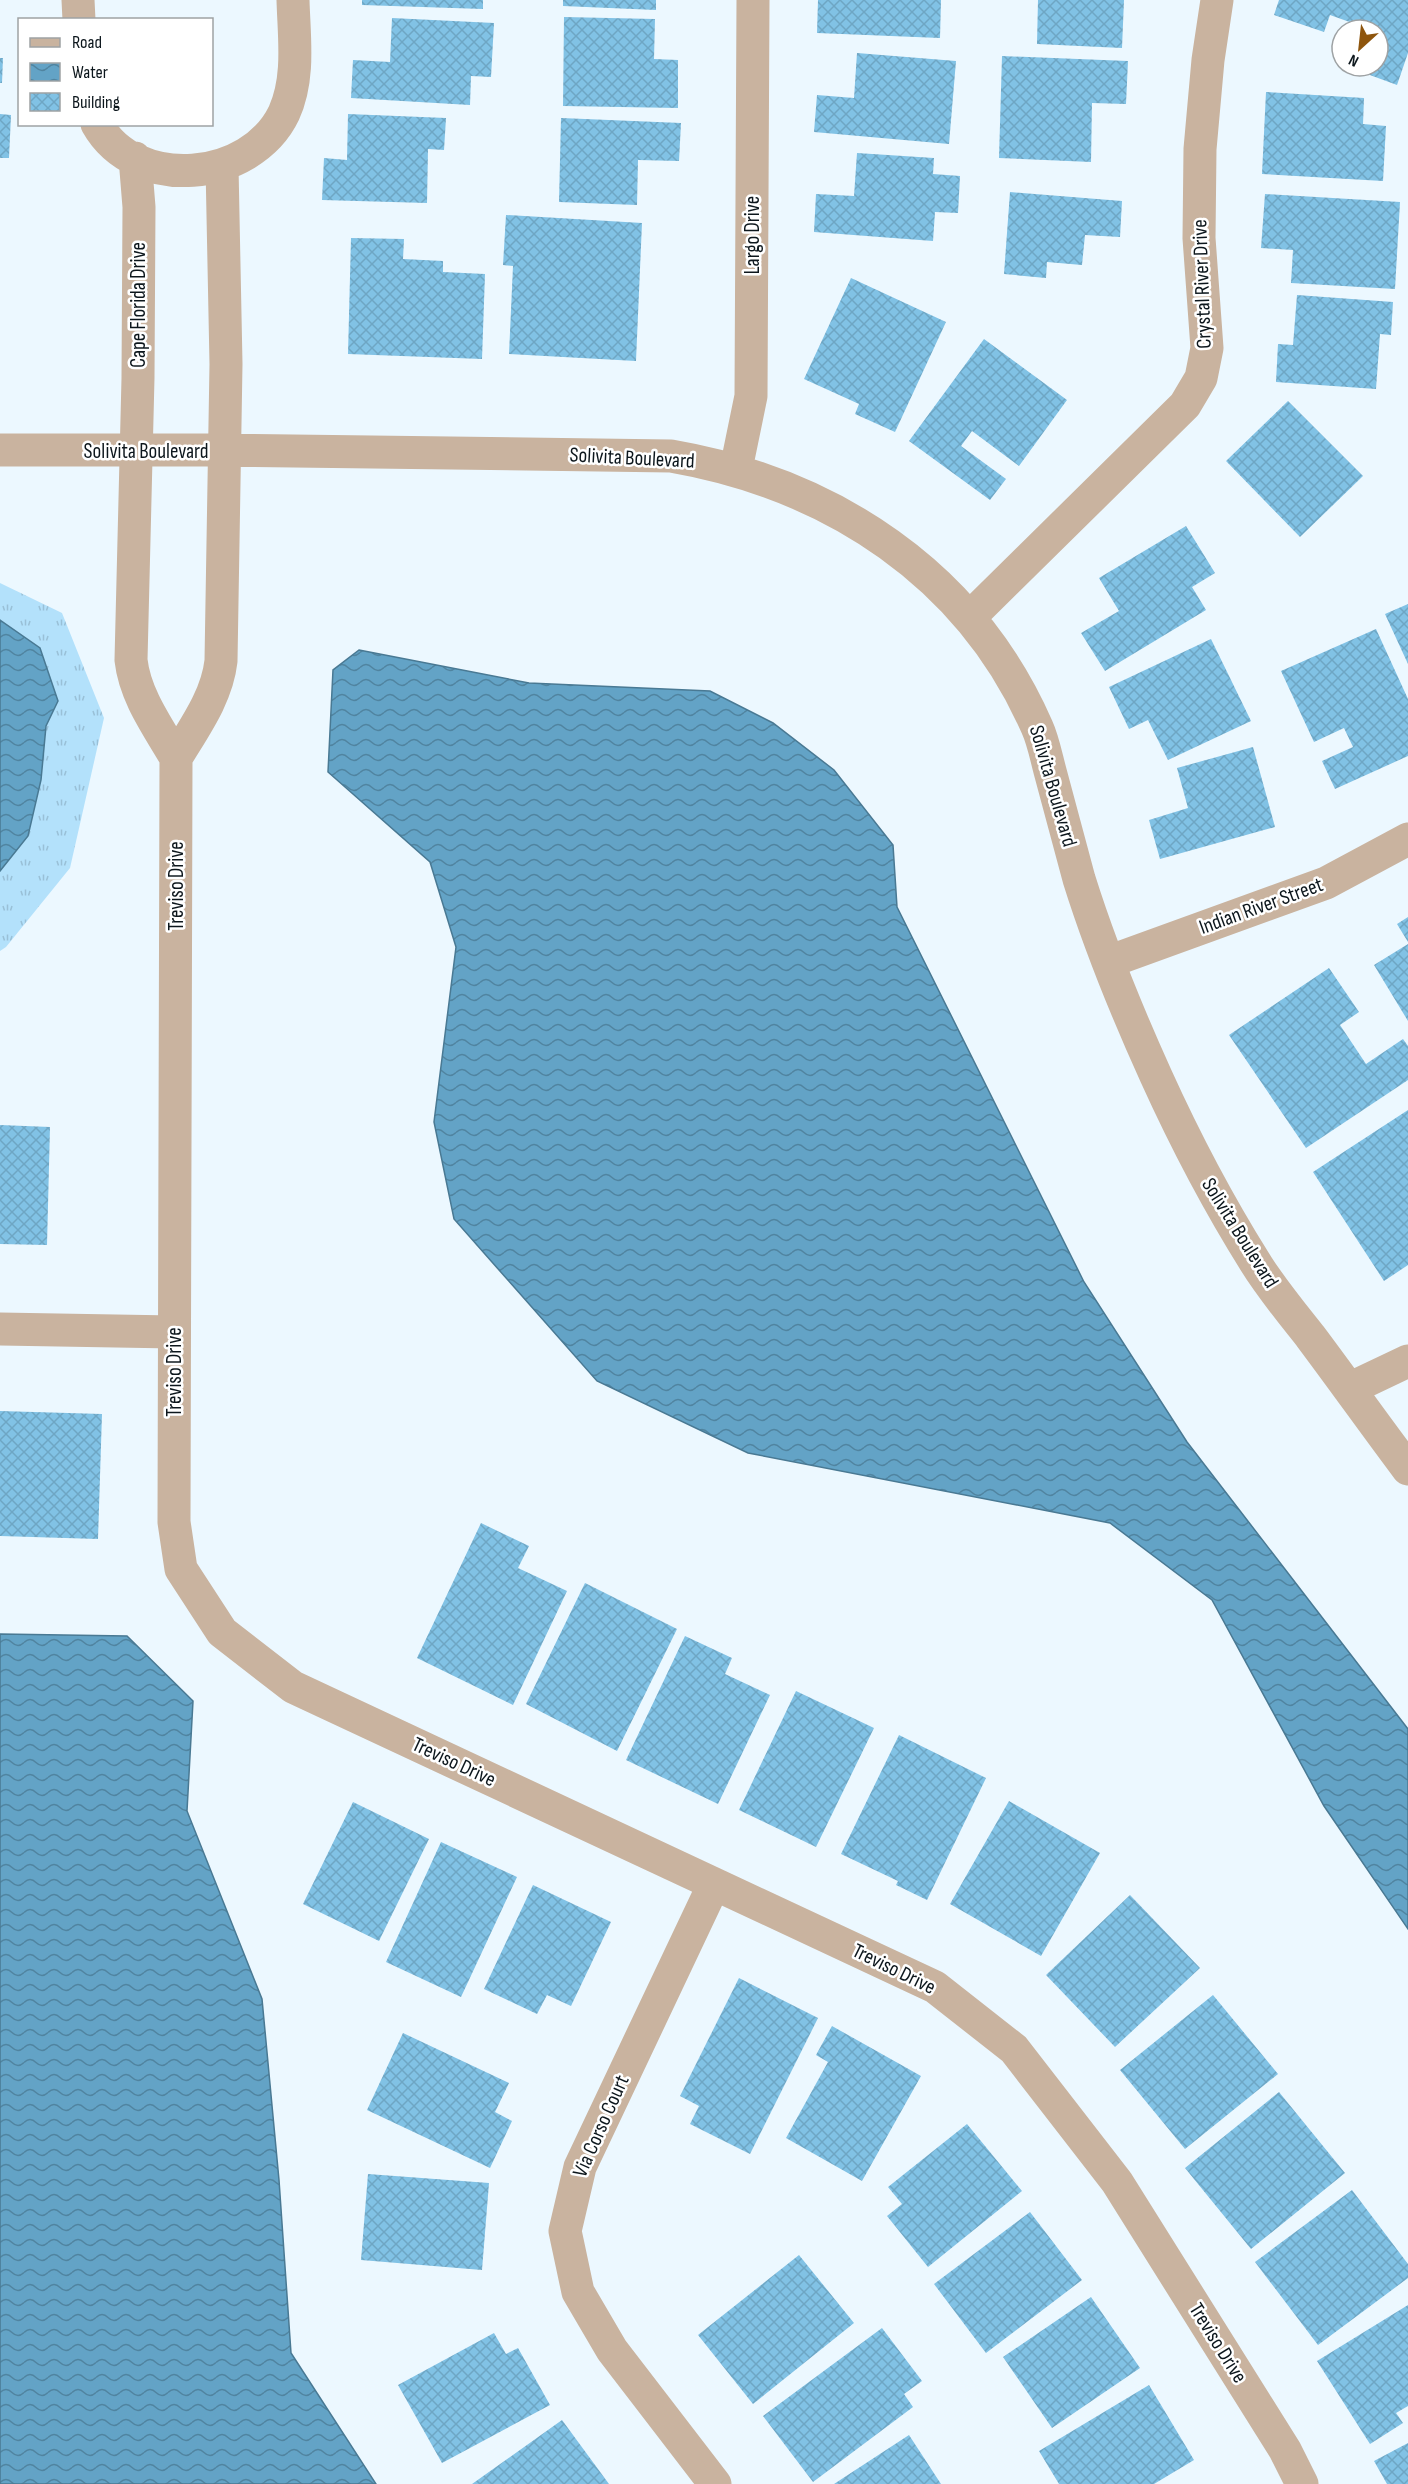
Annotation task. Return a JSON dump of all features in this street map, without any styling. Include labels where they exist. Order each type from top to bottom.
[{"type":"street","points":[[78,0],[78,18]]},
{"type":"street","points":[[98,126],[101,132],[126,154],[156,168],[182,171],[222,166],[252,151],[275,127],[284,112],[294,81],[293,0]]},
{"type":"street","name":"Largo Drive","points":[[736,470],[751,396],[753,0]]},
{"type":"street","name":"Crystal River Drive","points":[[969,618],[1185,405],[1201,378],[1207,348],[1200,238],[1200,149],[1208,60],[1217,0]]},
{"type":"street","name":"Cape Florida Drive","points":[[135,158],[139,207],[135,452]]},
{"type":"street","points":[[135,452],[131,660],[133,677],[139,694],[176,758],[214,693],[219,678],[226,364],[222,166]]},
{"type":"street","name":"Solivita Boulevard","points":[[0,450],[135,452],[224,450],[671,456],[736,470],[805,495],[848,516],[889,543],[927,573],[969,618],[1017,687],[1038,730],[1080,881],[1108,962],[1155,1075],[1201,1169],[1256,1265],[1408,1469]]},
{"type":"street","name":"Treviso Drive","points":[[176,758],[174,1522],[181,1569],[222,1632],[293,1687],[935,1987],[1014,2049],[1117,2182],[1285,2450],[1302,2484]]},
{"type":"street","name":"Indian River Street","points":[[1108,962],[1318,886],[1352,871],[1408,839]]},
{"type":"street","points":[[0,1329],[174,1332]]},
{"type":"street","points":[[1349,1389],[1408,1361]]},
{"type":"street","name":"Via Corso Court","points":[[714,1884],[580,2167],[565,2231],[578,2292],[606,2340],[715,2484]]},
{"type":"green space","points":[[0,583],[62,613],[104,718],[70,868],[6,947],[0,951]]},
{"type":"water","points":[[0,620],[40,648],[58,701],[46,726],[41,780],[28,836],[0,871]]},
{"type":"water","points":[[359,650],[529,683],[710,691],[773,723],[834,770],[893,845],[897,907],[1084,1282],[1187,1442],[1408,1729],[1408,1929],[1324,1806],[1212,1600],[1110,1523],[748,1453],[597,1381],[454,1219],[434,1122],[456,947],[430,862],[328,772],[333,670]]},
{"type":"water","points":[[0,1634],[127,1636],[193,1701],[187,1811],[262,1999],[279,2180],[291,2353],[376,2484],[0,2484]]},
{"type":"building","points":[[362,0],[483,0],[483,9],[362,5]]},
{"type":"building","points":[[563,0],[656,0],[656,10],[563,6]]},
{"type":"building","points":[[818,0],[941,0],[940,38],[817,33]]},
{"type":"building","points":[[1038,0],[1124,0],[1122,48],[1037,44]]},
{"type":"building","points":[[1279,0],[1408,0],[1408,53],[1397,85],[1378,78],[1390,78],[1390,18],[1338,18],[1330,15],[1324,32],[1274,15]]},
{"type":"building","points":[[564,17],[655,19],[654,59],[678,60],[678,108],[563,106]]},
{"type":"building","points":[[392,18],[494,23],[491,77],[471,76],[470,105],[351,98],[353,60],[390,62]]},
{"type":"building","points":[[857,53],[956,61],[949,144],[814,132],[817,95],[854,98]]},
{"type":"building","points":[[1002,56],[1128,61],[1126,104],[1092,103],[1091,162],[999,158]]},
{"type":"building","points":[[0,58],[3,58],[2,83],[0,83]]},
{"type":"building","points":[[1266,92],[1364,98],[1363,124],[1386,126],[1383,181],[1262,174]]},
{"type":"building","points":[[0,114],[11,115],[9,158],[0,158]]},
{"type":"building","points":[[348,114],[446,118],[444,150],[428,149],[427,203],[322,200],[324,158],[347,160]]},
{"type":"building","points":[[561,118],[681,123],[679,161],[638,160],[637,205],[559,202]]},
{"type":"building","points":[[857,153],[934,158],[933,174],[960,176],[958,213],[935,212],[933,241],[814,232],[816,194],[854,196]]},
{"type":"building","points":[[1010,192],[1122,201],[1120,237],[1085,235],[1082,265],[1047,262],[1046,278],[1004,274]]},
{"type":"building","points":[[1265,194],[1400,202],[1395,289],[1291,283],[1293,250],[1261,248]]},
{"type":"building","points":[[506,215],[642,223],[636,361],[509,354],[513,266],[503,265]]},
{"type":"building","points":[[351,238],[404,239],[403,259],[443,261],[443,272],[485,274],[482,359],[348,354]]},
{"type":"building","points":[[851,278],[946,322],[895,432],[855,414],[859,404],[804,379]]},
{"type":"building","points":[[1297,295],[1393,302],[1391,335],[1380,334],[1376,389],[1276,382],[1278,344],[1293,345]]},
{"type":"building","points":[[984,339],[1067,400],[1019,466],[972,431],[961,446],[1006,479],[990,500],[909,441]]},
{"type":"building","points":[[1288,401],[1363,476],[1300,537],[1226,461]]},
{"type":"building","points":[[1186,526],[1215,573],[1192,587],[1206,610],[1105,671],[1081,633],[1119,611],[1099,578]]},
{"type":"building","points":[[1408,604],[1408,664],[1385,614]]},
{"type":"building","points":[[1376,629],[1408,699],[1408,756],[1335,789],[1322,761],[1353,747],[1344,728],[1314,742],[1281,671]]},
{"type":"building","points":[[1211,639],[1251,721],[1168,760],[1148,720],[1129,729],[1109,687]]},
{"type":"building","points":[[1253,747],[1275,827],[1160,859],[1149,820],[1188,808],[1177,768]]},
{"type":"building","points":[[1408,917],[1408,942],[1397,924]]},
{"type":"building","points":[[1408,944],[1408,1021],[1374,965]]},
{"type":"building","points":[[1329,968],[1359,1012],[1340,1025],[1366,1064],[1403,1039],[1408,1046],[1408,1080],[1306,1148],[1229,1035]]},
{"type":"building","points":[[1408,1110],[1408,1265],[1384,1281],[1313,1172]]},
{"type":"building","points":[[0,1125],[50,1127],[47,1245],[0,1244]]},
{"type":"building","points":[[0,1411],[102,1414],[98,1539],[0,1536]]},
{"type":"building","points":[[481,1523],[529,1546],[518,1568],[567,1591],[513,1705],[417,1658]]},
{"type":"building","points":[[585,1583],[677,1629],[617,1751],[526,1704]]},
{"type":"building","points":[[685,1636],[732,1658],[725,1674],[770,1695],[718,1804],[626,1760]]},
{"type":"building","points":[[796,1691],[874,1728],[816,1847],[739,1810]]},
{"type":"building","points":[[899,1735],[986,1778],[927,1900],[896,1885],[898,1881],[841,1854]]},
{"type":"building","points":[[1009,1801],[1100,1853],[1041,1956],[950,1904]]},
{"type":"building","points":[[353,1802],[429,1839],[379,1941],[303,1904]]},
{"type":"building","points":[[441,1842],[517,1877],[461,1997],[386,1962]]},
{"type":"building","points":[[533,1885],[611,1922],[571,2006],[547,1995],[537,2014],[484,1989]]},
{"type":"building","points":[[1130,1895],[1200,1968],[1115,2047],[1046,1975]]},
{"type":"building","points":[[739,1978],[818,2018],[750,2154],[690,2124],[699,2106],[680,2096]]},
{"type":"building","points":[[1213,1995],[1278,2074],[1185,2149],[1120,2070]]},
{"type":"building","points":[[832,2026],[921,2076],[862,2181],[786,2138],[828,2062],[816,2055]]},
{"type":"building","points":[[403,2033],[509,2083],[495,2112],[512,2121],[490,2168],[367,2110]]},
{"type":"building","points":[[1279,2092],[1345,2173],[1251,2249],[1185,2168]]},
{"type":"building","points":[[967,2124],[1022,2191],[928,2267],[887,2216],[902,2204],[888,2187]]},
{"type":"building","points":[[368,2174],[489,2183],[482,2270],[361,2260]]},
{"type":"building","points":[[1352,2190],[1408,2264],[1408,2278],[1318,2345],[1255,2262]]},
{"type":"building","points":[[1030,2212],[1082,2280],[986,2353],[934,2284]]},
{"type":"building","points":[[799,2255],[854,2323],[753,2404],[698,2335]]},
{"type":"building","points":[[1091,2297],[1140,2368],[1052,2428],[1003,2357]]},
{"type":"building","points":[[1408,2305],[1408,2406],[1396,2413],[1403,2423],[1370,2444],[1317,2361]]},
{"type":"building","points":[[882,2328],[922,2381],[904,2394],[913,2407],[813,2482],[763,2416]]},
{"type":"building","points":[[494,2333],[506,2354],[518,2348],[550,2405],[442,2463],[398,2385]]},
{"type":"building","points":[[1149,2385],[1194,2460],[1154,2484],[1059,2484],[1039,2451]]},
{"type":"building","points":[[562,2420],[609,2484],[472,2484]]},
{"type":"building","points":[[909,2435],[941,2484],[834,2484]]},
{"type":"building","points":[[1408,2443],[1408,2484],[1387,2484],[1374,2461]]}]
